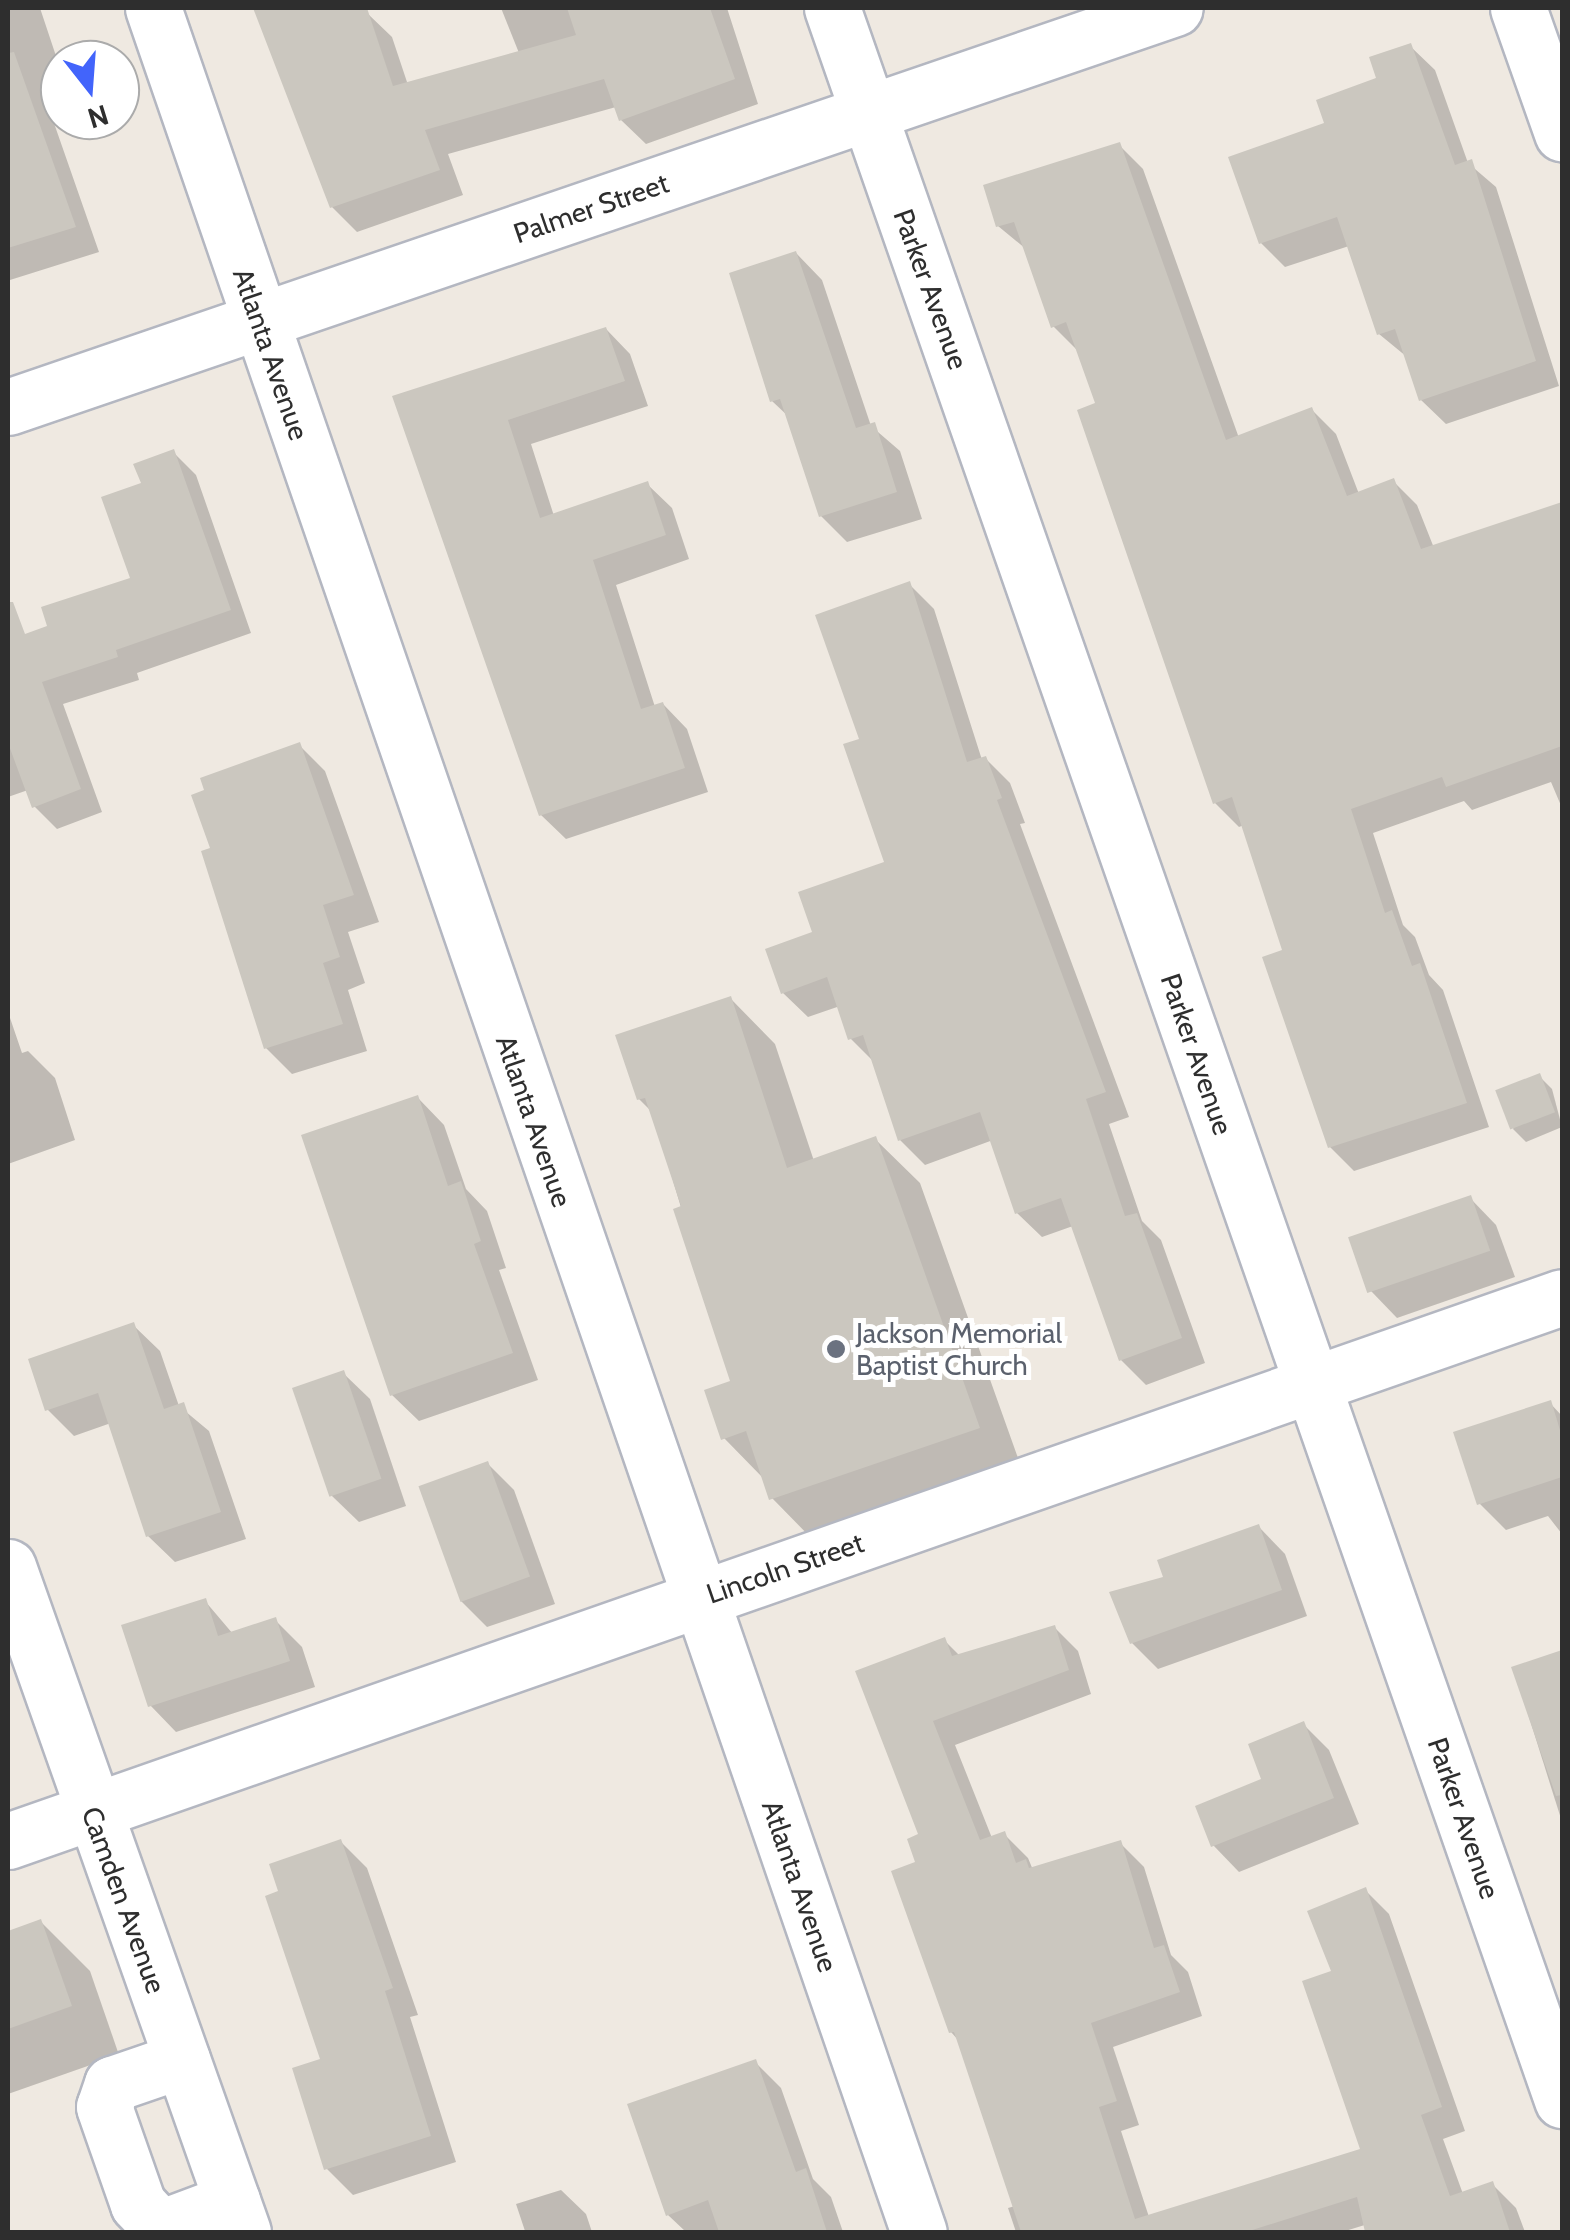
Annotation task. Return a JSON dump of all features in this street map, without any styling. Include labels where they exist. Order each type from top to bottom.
[{"type":"street","name":"Atlanta Avenue","points":[[153,8],[919,2232]]},
{"type":"street","name":"Parker Avenue","points":[[832,8],[1562,2100]]},
{"type":"street","name":"Palmer Street","points":[[8,407],[1175,8]]},
{"type":"street","points":[[1518,8],[1562,133]]},
{"type":"street","name":"Lincoln Street","points":[[8,1841],[1562,1297]]},
{"type":"street","name":"Camden Avenue","points":[[8,1567],[238,2217]]},
{"type":"street","points":[[182,2060],[112,2084],[104,2107],[138,2204],[160,2228],[238,2217]]},
{"type":"building","points":[[253,8],[367,8],[393,86],[576,35],[567,8],[710,8],[735,79],[619,121],[604,79],[425,130],[440,170],[330,208]]},
{"type":"building","points":[[1411,43],[1455,165],[1472,159],[1536,361],[1419,401],[1395,329],[1377,335],[1337,217],[1259,244],[1228,157],[1324,123],[1316,100],[1376,78],[1369,57]]},
{"type":"building","points":[[14,52],[40,125],[40,140],[45,140],[76,227],[8,248],[8,53]]},
{"type":"building","points":[[1120,142],[1226,440],[1312,407],[1347,496],[1394,478],[1421,549],[1562,502],[1562,746],[1446,787],[1442,777],[1351,809],[1385,913],[1392,910],[1412,966],[1420,963],[1467,1103],[1328,1148],[1262,957],[1282,950],[1232,797],[1213,804],[1077,410],[1095,403],[1066,322],[1051,328],[1014,222],[996,227],[983,185]]},
{"type":"building","points":[[796,251],[856,428],[875,422],[897,492],[819,517],[780,399],[770,402],[729,273]]},
{"type":"building","points":[[606,327],[625,381],[508,420],[540,518],[648,481],[666,535],[593,560],[641,709],[663,702],[685,768],[539,816],[392,396]]},
{"type":"building","points":[[174,449],[231,610],[116,650],[118,657],[42,682],[81,789],[32,808],[8,743],[8,602],[13,602],[25,634],[47,626],[41,607],[130,578],[101,497],[141,483],[133,464]]},
{"type":"building","points":[[910,581],[967,762],[986,756],[1002,798],[997,800],[1106,1092],[1086,1099],[1125,1216],[1137,1213],[1182,1338],[1119,1361],[1061,1198],[1015,1214],[980,1112],[898,1141],[863,1035],[848,1040],[827,977],[781,994],[765,949],[812,932],[798,892],[884,862],[843,744],[859,739],[815,615]]},
{"type":"building","points":[[300,742],[354,895],[323,905],[340,957],[323,963],[343,1024],[264,1049],[201,851],[210,848],[191,795],[204,790],[200,778]]},
{"type":"building","points":[[731,996],[787,1168],[876,1136],[980,1428],[769,1500],[746,1431],[721,1440],[704,1390],[730,1381],[673,1209],[681,1206],[645,1098],[637,1100],[615,1035]]},
{"type":"building","points":[[1540,1073],[1555,1112],[1510,1129],[1495,1090]]},
{"type":"building","points":[[418,1095],[448,1186],[461,1181],[481,1241],[474,1244],[513,1353],[390,1396],[301,1135]]},
{"type":"building","points":[[1471,1195],[1490,1251],[1367,1293],[1348,1237]]},
{"type":"building","points":[[134,1322],[164,1409],[184,1402],[221,1512],[146,1537],[98,1393],[45,1411],[28,1359]]},
{"type":"building","points":[[344,1370],[381,1479],[329,1497],[292,1388]]},
{"type":"building","points":[[1551,1400],[1562,1437],[1562,1477],[1477,1505],[1453,1432]]},
{"type":"building","points":[[488,1461],[530,1577],[461,1602],[418,1486]]},
{"type":"building","points":[[1259,1524],[1282,1590],[1130,1644],[1109,1592],[1163,1577],[1157,1560]]},
{"type":"building","points":[[206,1598],[218,1636],[276,1617],[290,1661],[148,1707],[121,1625]]},
{"type":"building","points":[[1055,1625],[1069,1670],[933,1721],[980,1840],[1005,1831],[1016,1863],[1026,1859],[1029,1868],[1121,1840],[1154,1948],[1164,1945],[1180,1992],[1091,2023],[1117,2101],[1099,2107],[1135,2219],[1360,2149],[1302,1981],[1331,1971],[1307,1911],[1366,1887],[1442,2107],[1421,2115],[1450,2196],[1493,2181],[1510,2232],[1365,2232],[1357,2197],[1246,2232],[1021,2232],[954,2032],[949,2033],[891,1871],[915,1862],[907,1839],[918,1834],[855,1671],[945,1637],[952,1656]]},
{"type":"building","points":[[1562,1650],[1562,1795],[1556,1796],[1511,1667]]},
{"type":"building","points":[[1304,1721],[1334,1798],[1211,1847],[1195,1806],[1261,1779],[1248,1744]]},
{"type":"building","points":[[341,1839],[393,1988],[385,1991],[431,2136],[324,2170],[292,2068],[320,2059],[265,1896],[278,1891],[269,1864]]},
{"type":"building","points":[[41,1919],[72,2006],[8,2029],[8,1931]]},
{"type":"building","points":[[756,2059],[796,2172],[806,2168],[827,2232],[719,2232],[708,2200],[666,2216],[627,2104]]},
{"type":"place","name":"Jackson Memorial Baptist Church","points":[[836,1349]]}]
